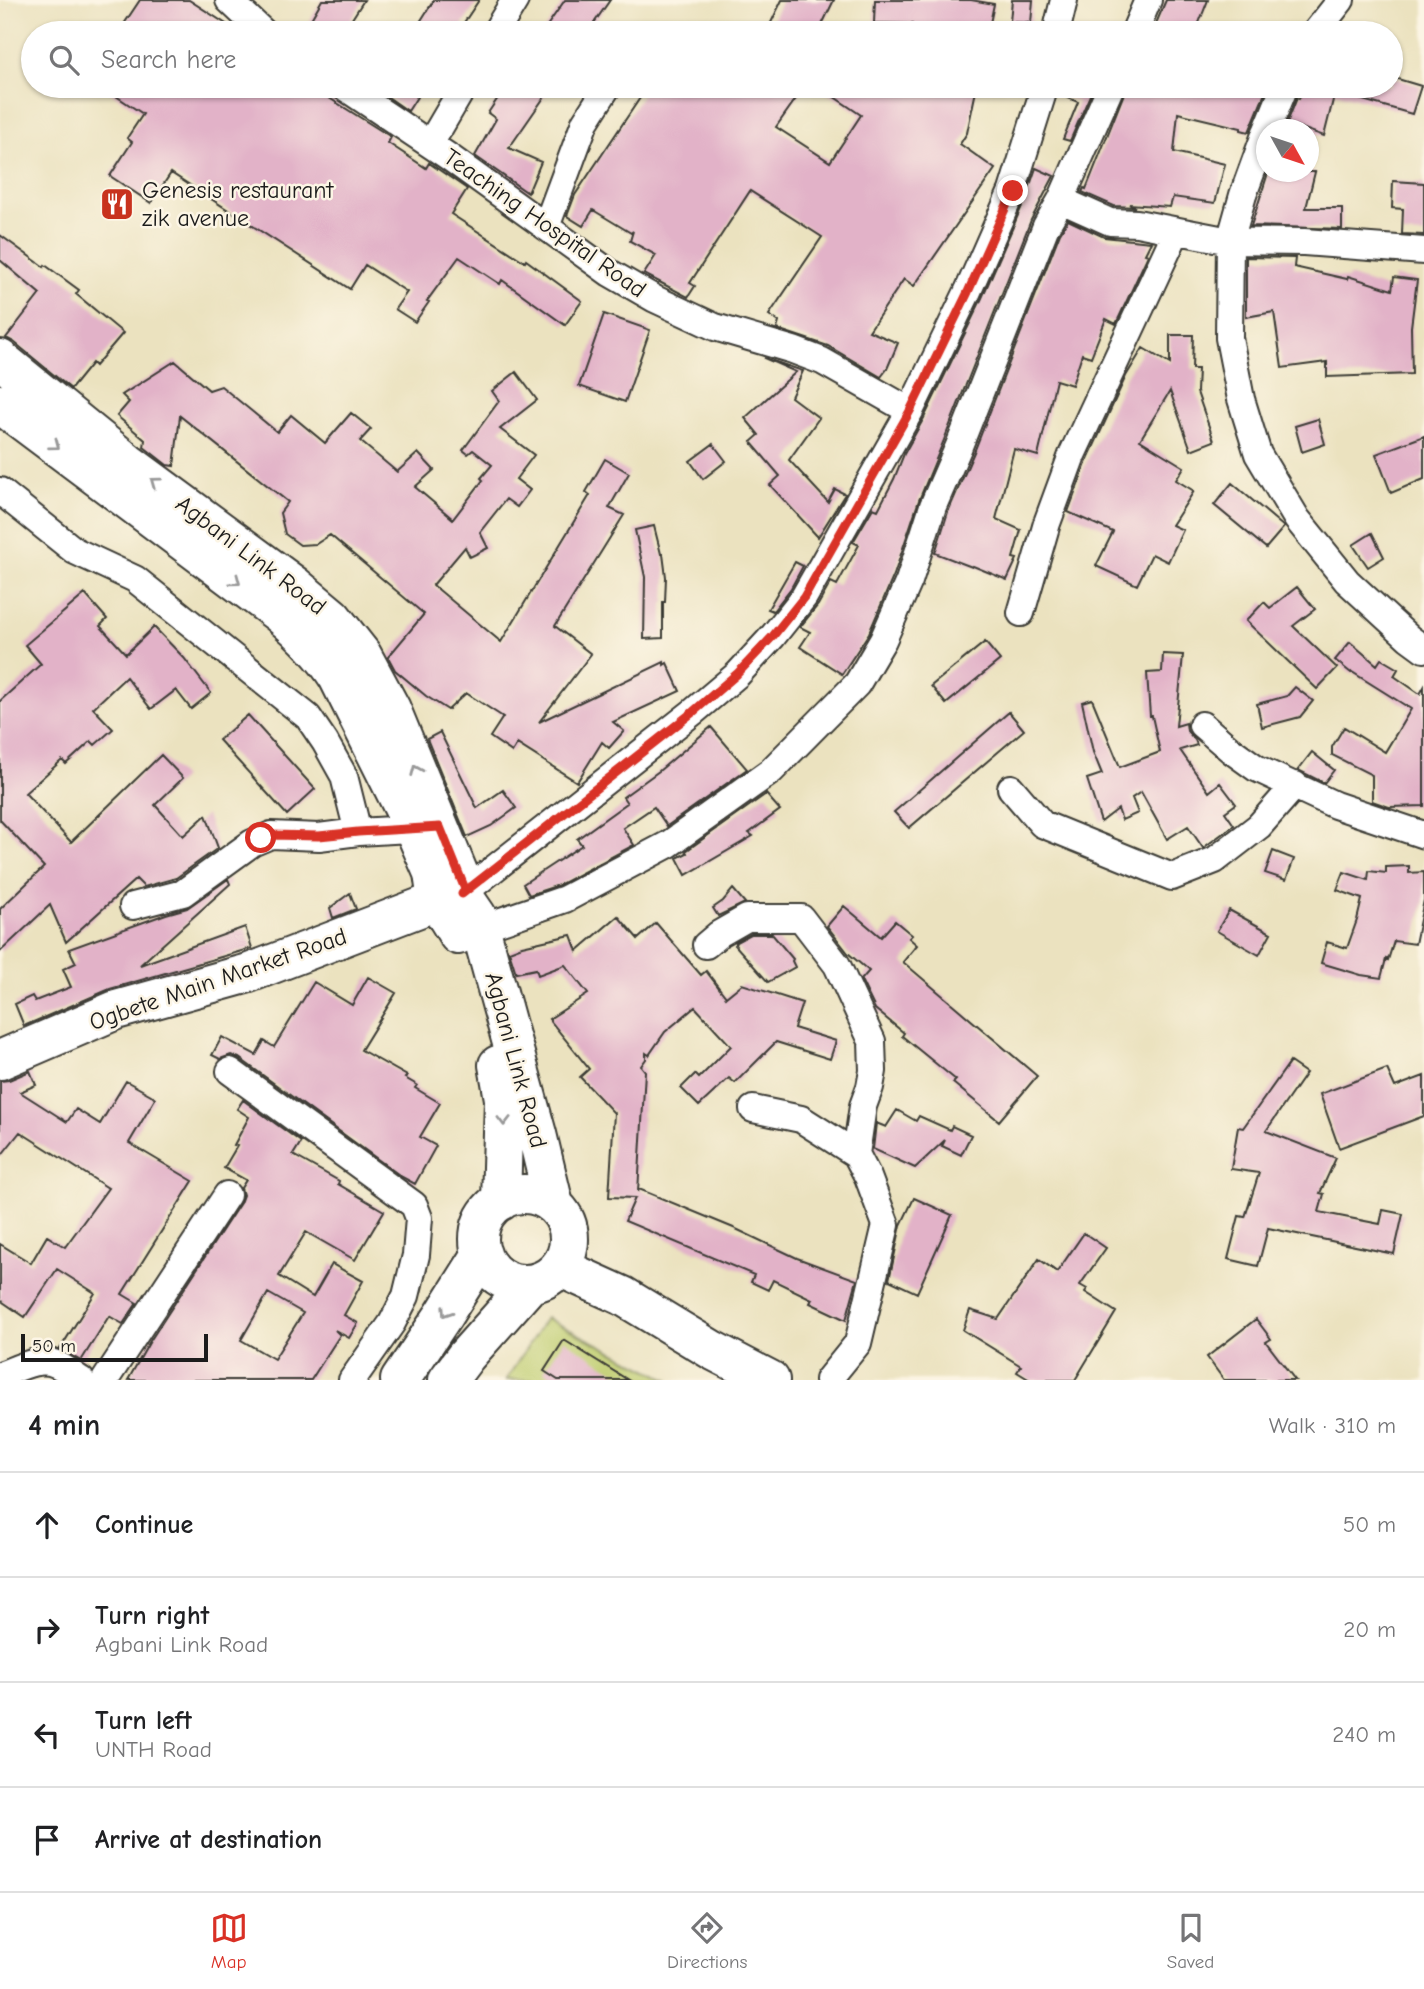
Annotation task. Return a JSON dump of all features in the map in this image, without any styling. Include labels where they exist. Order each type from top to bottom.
[{"type":"main road","name":"Agbani Link Road","points":[[0,359],[128,463],[295,586],[332,617],[362,655],[391,709],[427,828],[433,873],[449,898],[485,1011],[504,1099],[501,1201]]},
{"type":"main road","name":"Agbani Link Road","points":[[0,404],[308,637],[326,657],[427,828]]},
{"type":"main road","name":"Agbani Link Road","points":[[449,898],[477,916],[561,1216]]},
{"type":"main road","name":"Ogbete Main Market Road","points":[[0,1060],[116,1010],[249,973],[449,898]]},
{"type":"main road","points":[[624,1296],[561,1216],[542,1197],[514,1195],[490,1210],[482,1224],[482,1254],[489,1267],[501,1277],[515,1283],[545,1275],[624,1296],[712,1350],[770,1380]]},
{"type":"main road","points":[[448,1380],[466,1356],[568,1252],[569,1240],[561,1216]]},
{"type":"main road","points":[[400,1380],[482,1254]]},
{"type":"street","points":[[229,0],[251,21]]},
{"type":"street","points":[[502,21],[515,0]]},
{"type":"street","points":[[1059,21],[1064,0]]},
{"type":"street","points":[[1139,21],[1149,0]]},
{"type":"street","points":[[1324,21],[1341,0]]},
{"type":"street","name":"Teaching Hospital Road","points":[[361,98],[610,273],[655,299],[715,327],[822,361],[910,411]]},
{"type":"street","points":[[430,144],[457,98]]},
{"type":"street","points":[[546,227],[584,122],[600,98]]},
{"type":"street","points":[[449,898],[693,712],[737,674],[773,636],[804,597],[910,411],[968,292],[1013,191],[1041,98]]},
{"type":"street","points":[[481,928],[565,899],[669,844],[771,771],[857,684],[883,640],[909,581],[933,506],[1013,306],[1046,226],[1061,200],[1106,98]]},
{"type":"street","points":[[1272,119],[1280,98]]},
{"type":"street","points":[[1256,160],[1230,242],[1229,338],[1241,400],[1258,454],[1297,519],[1348,581],[1424,649]]},
{"type":"street","points":[[1061,200],[1110,222],[1137,223],[1230,242],[1304,242],[1424,251]]},
{"type":"street","points":[[1021,613],[1047,523],[1072,455],[1176,232]]},
{"type":"street","points":[[0,491],[75,551],[135,579],[307,716],[344,776],[358,832]]},
{"type":"street","points":[[1202,725],[1256,768],[1335,805],[1424,835]]},
{"type":"street","points":[[1011,788],[1042,824],[1172,877],[1215,860],[1259,826],[1295,785]]},
{"type":"street","points":[[133,905],[183,893],[252,843],[271,835],[319,836],[427,828]]},
{"type":"street","points":[[706,945],[747,918],[801,918],[820,941],[837,965],[872,1041],[873,1071],[863,1106],[856,1154]]},
{"type":"street","points":[[230,1071],[414,1205],[419,1218],[416,1255],[406,1296],[392,1323],[352,1380]]},
{"type":"street","points":[[753,1109],[801,1119],[856,1154],[868,1177],[886,1225],[858,1343],[828,1380]]},
{"type":"street","points":[[105,1380],[227,1195]]},
{"type":"street","points":[[0,1375],[35,1362],[48,1362],[81,1380]]},
{"type":"green space","points":[[546,1318],[669,1380],[506,1380]]},
{"type":"building","points":[[140,0],[189,0],[221,21],[126,21]]},
{"type":"building","points":[[322,0],[364,0],[351,21],[310,21]]},
{"type":"building","points":[[434,0],[479,0],[465,21],[421,21]]},
{"type":"building","points":[[565,0],[610,0],[595,21],[550,21]]},
{"type":"building","points":[[782,0],[834,0],[824,21],[772,21]]},
{"type":"building","points":[[875,0],[971,0],[994,4],[990,21],[874,21]]},
{"type":"building","points":[[1012,0],[1033,0],[1031,21],[1010,21]]},
{"type":"building","points":[[1166,0],[1208,0],[1200,21],[1157,21]]},
{"type":"building","points":[[1403,81],[1421,86],[1412,114],[1356,98],[1403,98]]},
{"type":"building","points":[[119,98],[329,98],[391,137],[388,143],[426,168],[429,163],[467,189],[451,214],[525,262],[526,260],[582,301],[565,325],[502,280],[500,284],[459,257],[415,322],[395,309],[407,292],[365,265],[350,289],[171,173],[151,203],[110,176],[132,142],[127,138],[143,114]]},
{"type":"building","points":[[389,98],[416,98],[408,111]]},
{"type":"building","points":[[498,98],[544,98],[509,148],[541,162],[528,193],[475,156],[496,119],[488,113]]},
{"type":"building","points":[[640,98],[797,98],[776,127],[830,162],[861,115],[836,98],[974,98],[967,133],[960,144],[995,169],[914,286],[904,279],[869,331],[898,343],[881,377],[828,346],[777,329],[779,322],[769,315],[822,237],[750,191],[690,283],[695,286],[688,297],[644,274],[656,255],[630,241],[633,231],[631,233],[593,210],[583,226],[567,216],[575,195]]},
{"type":"building","points":[[1068,98],[1089,98],[1070,141],[1063,139],[1078,102]]},
{"type":"building","points":[[1122,98],[1263,98],[1249,132],[1178,113],[1174,152],[1225,164],[1215,203],[1173,197],[1170,207],[1129,204],[1135,207],[1114,206],[1082,192],[1086,189]]},
{"type":"building","points":[[1297,98],[1334,98],[1324,136],[1319,134],[1319,119],[1289,119]]},
{"type":"building","points":[[1036,168],[1054,176],[1031,220],[919,500],[894,575],[869,633],[842,674],[800,647],[810,632],[800,627],[818,605],[831,582],[837,585],[859,545],[853,542],[873,508],[878,510],[894,479],[982,298]]},
{"type":"building","points":[[1393,181],[1424,183],[1424,235],[1402,234],[1403,209],[1392,208]]},
{"type":"building","points":[[1265,182],[1312,182],[1306,208],[1342,208],[1342,229],[1251,226]]},
{"type":"building","points":[[1068,220],[1104,237],[1151,242],[1145,254],[1148,255],[1116,324],[1106,319],[1091,357],[1082,354],[1072,385],[1056,380],[1038,456],[1014,449],[996,519],[1021,530],[1013,558],[1017,559],[1007,580],[935,553],[948,512],[1060,233]]},
{"type":"building","points":[[0,235],[79,290],[76,294],[123,333],[95,366],[92,363],[71,389],[6,338],[40,294],[0,260]]},
{"type":"building","points":[[1246,257],[1295,258],[1294,267],[1347,279],[1348,276],[1392,290],[1394,277],[1417,280],[1411,327],[1412,374],[1327,377],[1327,362],[1282,368],[1274,312],[1246,317]]},
{"type":"building","points":[[604,314],[650,330],[625,402],[579,386]]},
{"type":"building","points":[[1170,335],[1193,335],[1192,369],[1198,369],[1197,392],[1214,441],[1191,450],[1170,391],[1140,440],[1184,467],[1176,480],[1194,491],[1172,525],[1183,530],[1168,562],[1152,554],[1137,585],[1096,566],[1113,532],[1068,512],[1087,461],[1126,376],[1143,348],[1170,364]]},
{"type":"building","points":[[764,358],[803,371],[791,397],[819,418],[789,460],[828,502],[835,489],[845,494],[818,537],[770,485],[780,476],[751,442],[759,435],[745,418],[796,372]]},
{"type":"building","points":[[175,361],[209,390],[221,386],[277,432],[291,415],[325,443],[351,413],[371,429],[360,441],[397,472],[418,453],[434,470],[415,487],[453,519],[492,465],[473,450],[468,454],[463,450],[499,401],[492,391],[516,372],[537,400],[500,429],[534,455],[516,479],[530,490],[517,507],[506,499],[480,532],[488,548],[470,557],[465,547],[433,585],[501,642],[590,495],[586,492],[605,459],[629,473],[609,508],[624,515],[555,626],[591,654],[539,722],[664,662],[664,665],[667,663],[680,691],[613,722],[624,731],[609,748],[602,742],[577,782],[517,744],[512,752],[490,737],[503,717],[466,693],[448,710],[426,696],[395,670],[388,657],[424,614],[330,535],[316,544],[300,545],[285,534],[280,513],[288,502],[180,416],[174,466],[167,465],[144,447],[145,440],[117,416],[129,402],[122,395]]},
{"type":"building","points":[[1318,419],[1325,444],[1302,452],[1295,426]]},
{"type":"building","points":[[1424,436],[1424,479],[1391,493],[1376,454]]},
{"type":"building","points":[[713,444],[726,461],[703,479],[690,461]]},
{"type":"building","points":[[1232,483],[1284,527],[1266,548],[1214,505]]},
{"type":"building","points":[[654,526],[663,554],[666,577],[663,638],[644,639],[645,577],[635,530]]},
{"type":"building","points":[[1372,533],[1384,557],[1368,567],[1353,545]]},
{"type":"building","points":[[795,562],[803,566],[791,588],[773,611],[768,609]]},
{"type":"building","points":[[1297,587],[1315,609],[1293,626],[1337,668],[1317,689],[1246,621],[1264,602],[1270,608]]},
{"type":"building","points":[[85,594],[107,619],[100,626],[126,654],[154,627],[184,658],[211,693],[191,709],[176,690],[151,709],[126,677],[93,708],[113,729],[95,745],[91,741],[66,764],[62,760],[25,793],[71,842],[161,755],[183,778],[155,805],[183,836],[206,815],[218,848],[176,878],[144,887],[136,879],[66,942],[50,905],[0,952],[0,909],[44,867],[0,820],[0,701],[41,664],[25,645]]},
{"type":"building","points":[[985,642],[1000,660],[946,704],[931,686]]},
{"type":"building","points":[[1350,642],[1377,665],[1381,659],[1398,669],[1394,676],[1420,694],[1424,687],[1424,806],[1389,807],[1372,801],[1372,775],[1332,755],[1332,747],[1344,727],[1385,752],[1411,709],[1351,673],[1335,660]]},
{"type":"building","points":[[1163,654],[1183,655],[1176,726],[1186,723],[1187,731],[1197,745],[1180,750],[1209,792],[1220,783],[1236,804],[1225,812],[1234,825],[1203,848],[1188,826],[1167,839],[1141,792],[1132,798],[1138,813],[1122,820],[1118,809],[1101,822],[1087,779],[1102,774],[1093,752],[1082,702],[1092,699],[1120,767],[1160,752],[1150,716],[1147,673],[1162,672]]},
{"type":"building","points":[[1295,687],[1313,701],[1300,717],[1262,727],[1257,704],[1287,696]]},
{"type":"building","points":[[1009,712],[1024,730],[909,828],[894,812]]},
{"type":"building","points":[[248,715],[315,789],[287,815],[219,740]]},
{"type":"building","points":[[711,727],[747,769],[667,826],[654,807],[623,828],[634,845],[559,885],[529,895],[523,884],[582,845],[577,839],[627,803],[623,797]]},
{"type":"building","points":[[440,732],[477,808],[503,790],[516,808],[491,826],[467,837],[427,739]]},
{"type":"building","points":[[1312,752],[1334,770],[1324,783],[1298,770]]},
{"type":"building","points":[[766,794],[780,810],[749,833],[753,836],[686,875],[677,858]]},
{"type":"building","points":[[1273,851],[1294,859],[1286,880],[1265,873]]},
{"type":"building","points":[[1409,866],[1409,873],[1424,872],[1424,900],[1415,944],[1394,941],[1381,978],[1321,963],[1327,942],[1347,948],[1357,920],[1362,899],[1337,890],[1344,872],[1368,880],[1369,871],[1386,873],[1386,867]]},
{"type":"building","points":[[228,879],[230,884],[140,965],[245,927],[252,948],[110,989],[24,1026],[15,1004],[32,996],[35,1001],[71,987],[63,969],[76,963],[69,949],[187,908]]},
{"type":"building","points":[[733,889],[745,903],[718,916],[713,908]]},
{"type":"building","points":[[350,893],[356,909],[333,918],[330,908]]},
{"type":"building","points":[[844,906],[881,937],[895,921],[912,935],[909,938],[917,945],[903,962],[1037,1076],[999,1121],[953,1083],[956,1080],[902,1036],[904,1033],[875,1009],[861,980],[869,971],[848,953],[827,926]]},
{"type":"building","points":[[1229,910],[1271,933],[1259,955],[1217,931]]},
{"type":"building","points":[[618,916],[638,939],[656,923],[701,975],[706,971],[726,997],[742,984],[802,1003],[794,1028],[836,1041],[830,1059],[776,1042],[735,1083],[729,1078],[699,1106],[681,1088],[695,1074],[699,1078],[731,1046],[695,1007],[665,1032],[649,1055],[646,1053],[646,1059],[641,1066],[645,1071],[638,1192],[639,1189],[736,1229],[797,1258],[857,1280],[846,1320],[810,1303],[812,1299],[773,1280],[768,1290],[751,1282],[754,1275],[625,1221],[635,1198],[609,1197],[614,1113],[580,1077],[589,1069],[549,1019],[588,994],[565,965],[538,975],[536,969],[516,973],[509,951],[571,935],[577,951]]},
{"type":"building","points":[[751,934],[772,934],[793,959],[795,967],[768,982],[735,945]]},
{"type":"building","points":[[368,977],[396,993],[361,1050],[407,1076],[405,1078],[417,1085],[415,1088],[440,1103],[420,1137],[436,1146],[415,1184],[239,1058],[231,1055],[220,1059],[212,1055],[222,1037],[256,1055],[264,1041],[274,1047],[314,982],[352,1005]]},
{"type":"building","points":[[1290,1062],[1306,1073],[1266,1131],[1336,1158],[1320,1193],[1324,1194],[1319,1212],[1380,1224],[1383,1210],[1403,1214],[1394,1254],[1268,1228],[1258,1266],[1228,1259],[1239,1216],[1245,1217],[1259,1173],[1231,1169],[1238,1127],[1243,1128]]},
{"type":"building","points":[[1387,1069],[1395,1087],[1424,1076],[1424,1116],[1339,1148],[1320,1094]]},
{"type":"building","points":[[30,1071],[36,1085],[20,1092],[67,1122],[76,1109],[100,1124],[126,1081],[151,1095],[155,1099],[129,1143],[193,1181],[122,1294],[137,1303],[123,1324],[109,1316],[81,1361],[60,1349],[95,1293],[57,1269],[25,1317],[0,1300],[0,1244],[31,1263],[47,1236],[65,1247],[108,1188],[20,1132],[0,1157],[0,1081]]},
{"type":"building","points":[[243,1100],[301,1142],[293,1155],[384,1211],[355,1260],[306,1232],[279,1276],[313,1297],[332,1264],[363,1281],[344,1315],[358,1323],[349,1338],[335,1330],[340,1335],[311,1380],[128,1380],[150,1341],[240,1203],[243,1195],[241,1188],[246,1180],[224,1168],[249,1117],[237,1109]],"holes":[[[268,1293],[303,1313],[274,1359],[241,1340]]]},
{"type":"building","points":[[897,1110],[916,1121],[919,1116],[950,1130],[952,1126],[971,1135],[961,1155],[942,1146],[945,1140],[915,1168],[873,1149],[876,1123],[886,1127]]},
{"type":"building","points":[[914,1198],[952,1215],[917,1293],[889,1280],[901,1225]]},
{"type":"building","points":[[1084,1233],[1106,1248],[1080,1285],[1087,1289],[1085,1292],[1116,1312],[1075,1380],[1030,1380],[1017,1372],[1021,1366],[963,1330],[970,1310],[998,1319],[1039,1259],[1057,1272]]},
{"type":"building","points":[[1256,1319],[1271,1339],[1266,1342],[1295,1380],[1224,1380],[1207,1357]]},
{"type":"building","points":[[564,1340],[628,1380],[558,1380],[544,1371]]},
{"type":"place","name":"Genesis restaurant zik avenue","points":[[117,204]]},
{"type":"route","points":[[261,838],[271,835],[319,836],[440,827],[465,889],[462,894],[693,712],[737,674],[773,636],[804,597],[910,411],[1013,191]]}]
